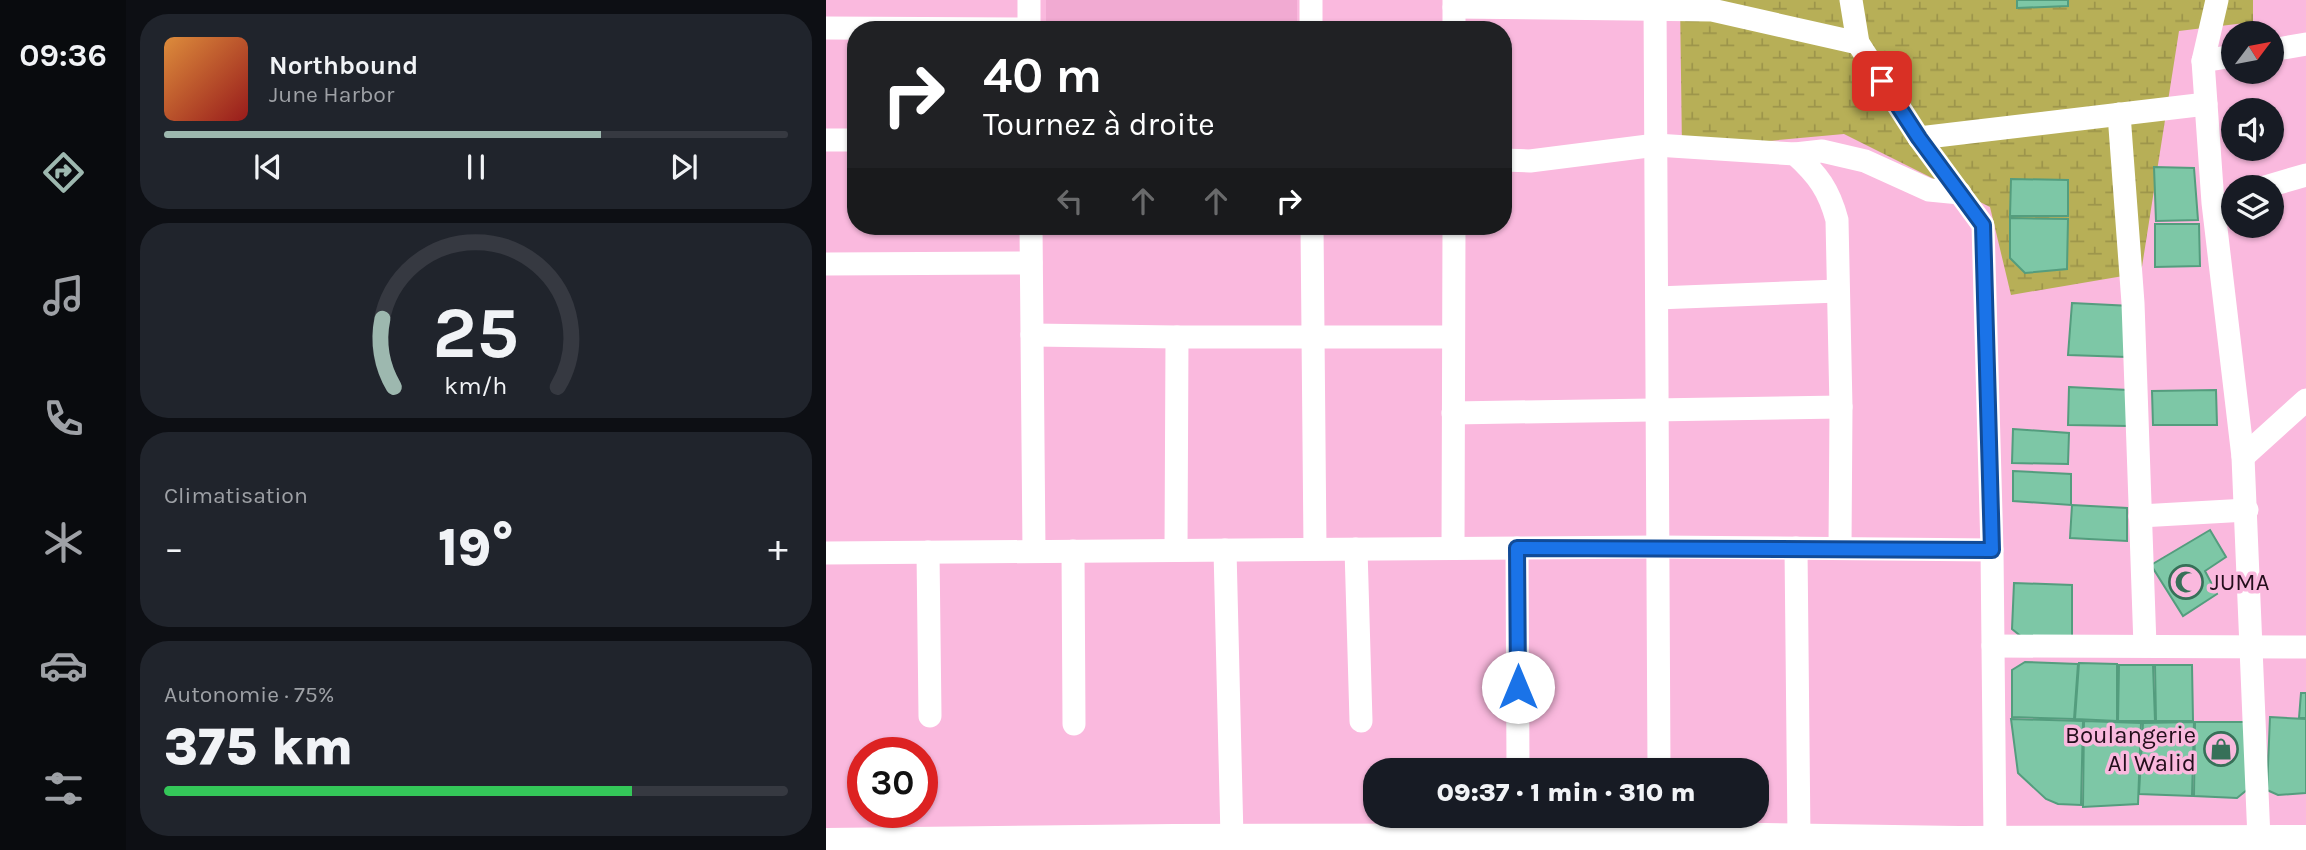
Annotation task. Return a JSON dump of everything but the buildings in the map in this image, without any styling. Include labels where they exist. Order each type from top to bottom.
[{"type":"street","points":[[1029,0],[1029,21]]},
{"type":"street","points":[[1311,0],[1311,21]]},
{"type":"street","points":[[1851,0],[1858,43],[1919,138],[1983,225],[1992,550],[1995,839]]},
{"type":"street","points":[[2217,0],[2203,61],[2206,104],[2221,189]]},
{"type":"street","points":[[1454,12],[1655,5],[1712,10],[1858,43]]},
{"type":"street","points":[[1655,5],[1659,758]]},
{"type":"street","points":[[826,28],[847,28]]},
{"type":"street","points":[[2284,48],[2306,44]]},
{"type":"street","points":[[2203,61],[2221,58]]},
{"type":"street","points":[[1919,138],[2206,104]]},
{"type":"street","points":[[2119,114],[2133,303],[2145,646]]},
{"type":"street","points":[[826,140],[847,140]]},
{"type":"street","points":[[1512,160],[1530,161],[1656,145],[1795,154],[1822,151],[1865,161],[1929,190],[1960,193]]},
{"type":"street","points":[[1795,154],[1810,167],[1831,198],[1837,220],[1841,407],[1840,548]]},
{"type":"street","points":[[2284,181],[2306,175]]},
{"type":"street","points":[[1031,235],[1034,551]]},
{"type":"street","points":[[1312,235],[1314,549]]},
{"type":"street","points":[[1453,548],[1454,235]]},
{"type":"street","points":[[2226,238],[2247,510],[2259,839]]},
{"type":"street","points":[[826,264],[1031,263]]},
{"type":"street","points":[[1657,299],[1838,291]]},
{"type":"street","points":[[1032,335],[1453,337]]},
{"type":"street","points":[[1175,550],[1177,337]]},
{"type":"street","points":[[2244,457],[2306,400]]},
{"type":"street","points":[[1453,412],[1841,407]]},
{"type":"street","points":[[2140,516],[2247,510]]},
{"type":"street","points":[[826,553],[1658,547],[1992,550]]},
{"type":"street","points":[[1517,548],[1518,758]]},
{"type":"street","points":[[1796,548],[1799,838]]},
{"type":"street","points":[[1356,549],[1361,721]]},
{"type":"street","points":[[1225,550],[1232,838]]},
{"type":"street","points":[[1073,551],[1074,724]]},
{"type":"street","points":[[928,552],[930,716]]},
{"type":"street","points":[[1993,646],[2306,647]]},
{"type":"street","points":[[826,842],[1232,838],[1321,844],[1484,844],[1515,828]]},
{"type":"street","points":[[1671,828],[1764,843],[1799,838],[1995,839],[2204,845],[2259,839],[2306,839]]},
{"type":"shaded area","points":[[1046,0],[1297,0],[1297,21],[1046,21]]},
{"type":"green space","points":[[1680,0],[2253,0],[2253,21],[2221,21],[2221,26],[2179,31],[2141,273],[2011,295],[1990,207],[1844,134],[1682,149]]},
{"type":"place","name":"JUMA","points":[[2186,582]]},
{"type":"place","name":"Boulangerie Al Walid","points":[[2221,749]]},
{"type":"route","points":[[1518,687],[1517,548],[1992,550],[1983,225],[1919,138],[1882,81]]}]
